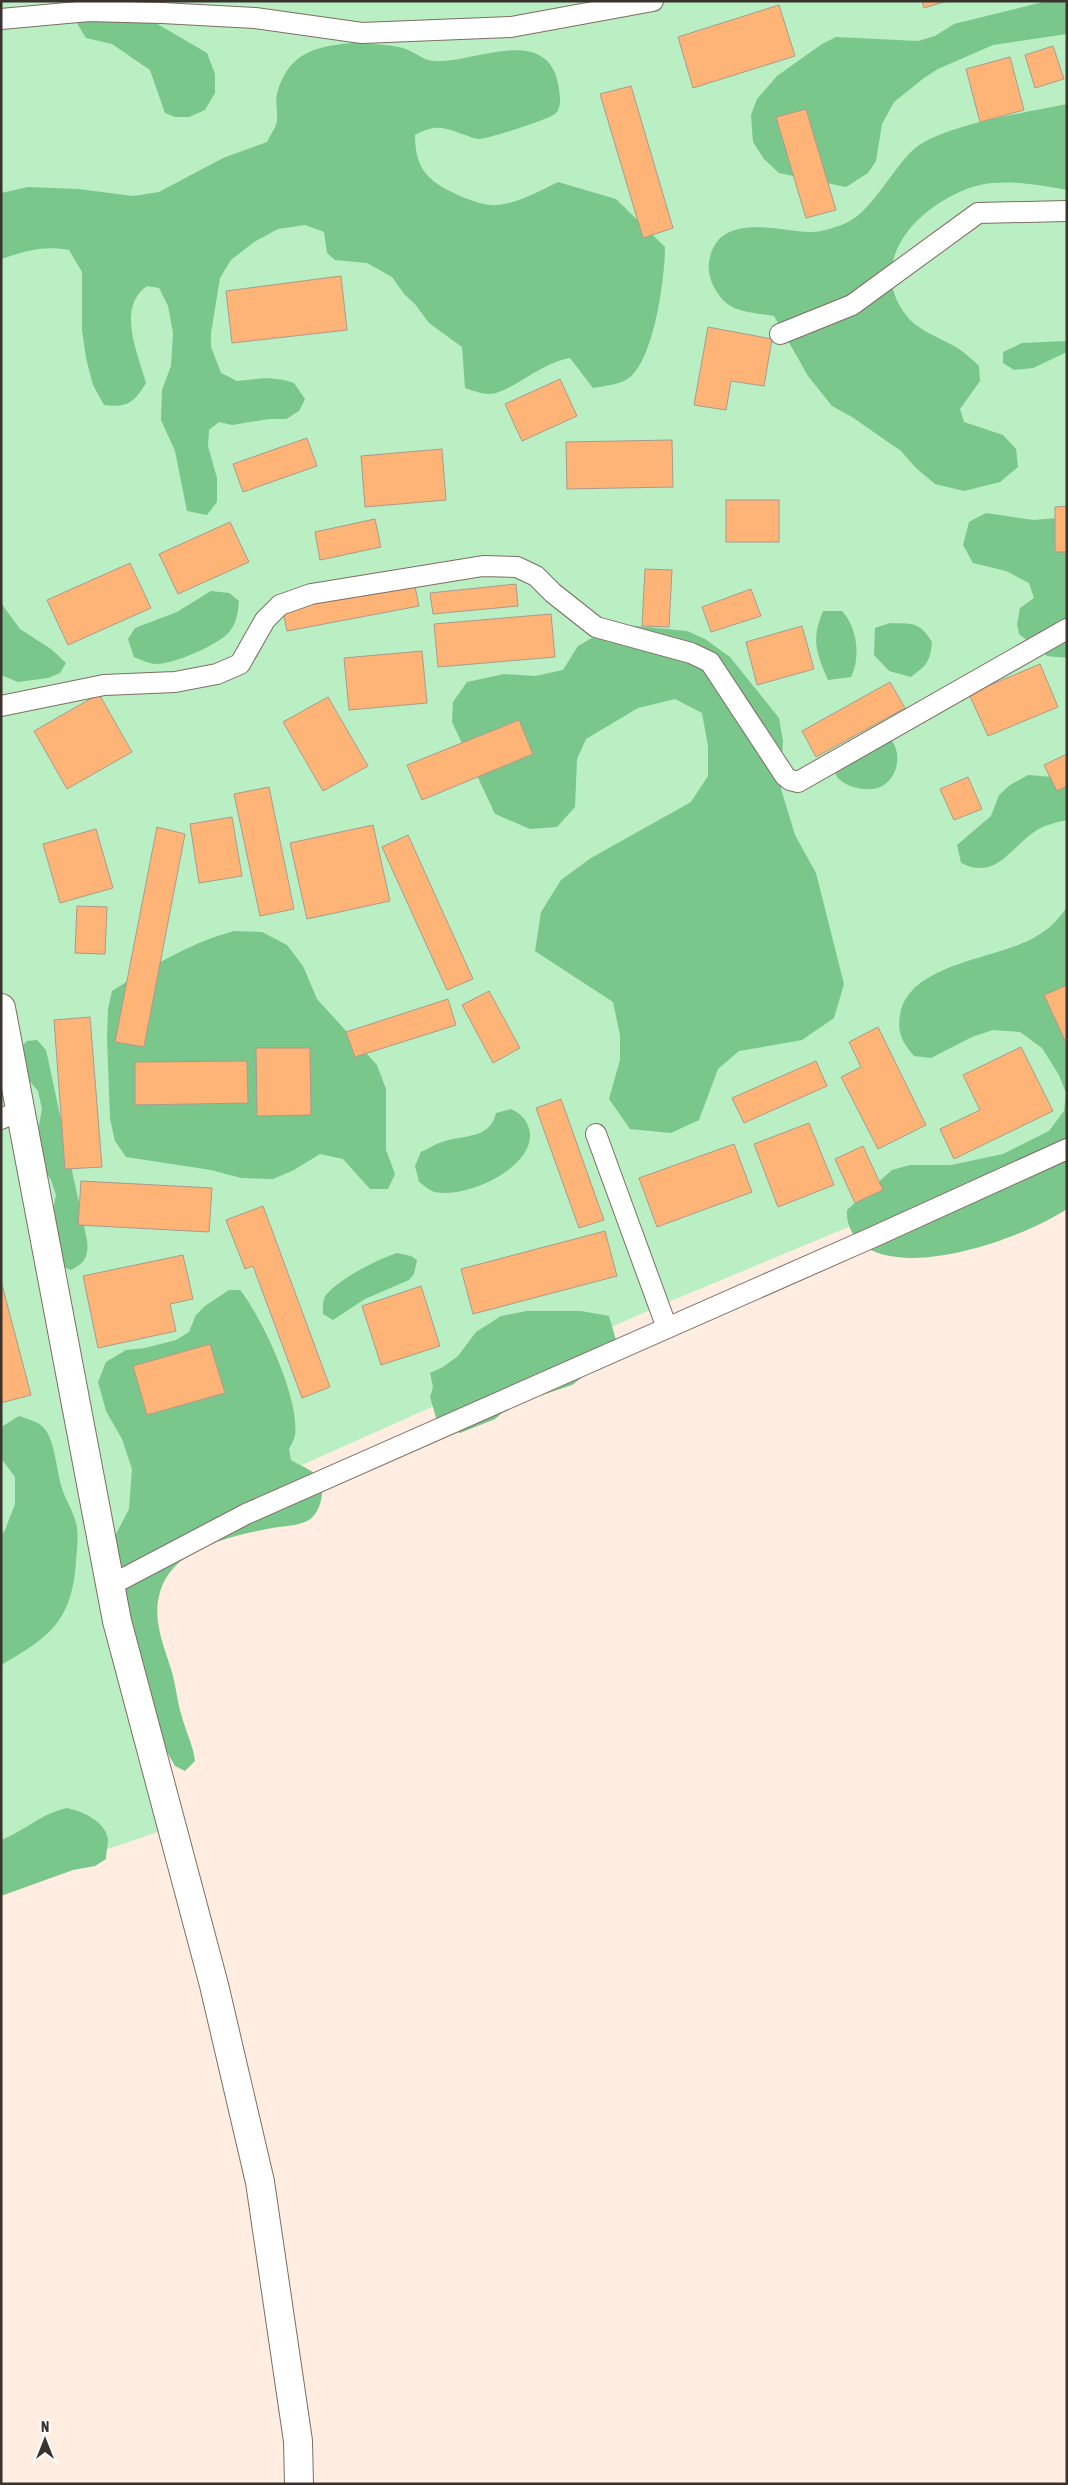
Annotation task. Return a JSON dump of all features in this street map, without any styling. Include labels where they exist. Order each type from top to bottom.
[{"type":"main road","points":[[1,1008],[11,1114],[117,1621],[214,1985],[260,2182],[298,2441],[299,2484]]},
{"type":"lane","points":[[1,14],[122,1]]},
{"type":"lane","points":[[1,19],[88,11],[162,13],[255,18],[362,33],[511,26],[654,1]]},
{"type":"lane","points":[[780,334],[852,305],[978,213],[1067,211]]},
{"type":"lane","points":[[1,706],[104,685],[175,682],[217,674],[240,664],[265,620],[280,605],[311,594],[483,566],[517,567],[536,576],[553,593],[596,627],[691,653],[710,662],[785,776],[790,780],[798,782],[1067,629]]},
{"type":"lane","points":[[596,1134],[667,1328]]},
{"type":"lane","points":[[110,1585],[246,1514],[1067,1149]]},
{"type":"green space","points":[[1,1],[1067,1],[1067,1136],[659,1306],[102,1554],[164,1830],[1,1885]]},
{"type":"green space","points":[[1047,1],[1067,1],[1067,34],[993,45],[938,69],[924,78],[894,102],[882,124],[876,161],[868,173],[846,187],[779,173],[764,159],[753,142],[751,115],[757,99],[777,76],[822,44],[836,37],[918,41],[935,36],[954,24]]},
{"type":"green space","points":[[75,9],[149,19],[207,53],[215,74],[215,93],[205,110],[189,117],[175,117],[165,113],[150,70],[112,44],[86,38],[78,25]]},
{"type":"green space","points":[[354,43],[400,47],[427,60],[434,61],[489,53],[526,51],[541,56],[553,68],[560,99],[560,105],[555,114],[494,136],[479,139],[451,130],[429,129],[415,135],[418,159],[428,176],[443,188],[465,198],[485,204],[498,205],[514,202],[558,182],[616,199],[665,247],[660,299],[650,341],[643,359],[634,373],[617,384],[593,388],[570,358],[550,364],[496,393],[476,392],[465,388],[462,347],[429,323],[392,277],[367,263],[335,260],[327,253],[324,232],[305,225],[278,229],[254,242],[231,260],[220,278],[211,333],[211,347],[221,373],[237,381],[267,378],[294,383],[305,399],[299,411],[286,419],[269,419],[232,425],[219,422],[209,430],[208,446],[217,478],[217,502],[207,515],[187,511],[175,451],[161,420],[162,390],[171,366],[173,333],[168,306],[159,288],[147,286],[138,295],[133,306],[131,318],[135,345],[146,383],[134,400],[129,403],[119,406],[104,405],[93,385],[86,358],[82,330],[82,272],[69,250],[51,248],[35,250],[1,259],[1,193],[28,187],[78,189],[133,196],[159,192],[223,158],[267,142],[276,124],[277,94],[288,69],[296,60],[316,49]]},
{"type":"green space","points":[[1067,104],[1067,190],[1035,185],[990,183],[960,192],[940,202],[922,216],[907,232],[897,250],[892,270],[893,290],[903,311],[921,329],[959,349],[979,366],[980,381],[960,409],[964,422],[1003,435],[1016,449],[1018,467],[1000,482],[964,491],[935,484],[916,468],[901,451],[852,417],[832,406],[808,376],[774,316],[739,310],[722,299],[715,289],[709,274],[710,257],[716,243],[726,234],[738,229],[752,227],[813,232],[846,223],[864,210],[904,159],[925,142],[942,134],[985,121]]},
{"type":"green space","points":[[1067,341],[1067,352],[1033,368],[1014,370],[1003,363],[1003,352],[1022,343]]},
{"type":"green space","points":[[986,513],[1034,520],[1067,517],[1067,658],[1047,656],[1019,634],[1017,624],[1020,608],[1034,598],[1029,583],[1006,571],[973,563],[963,545],[969,522]]},
{"type":"green space","points":[[211,591],[229,593],[239,601],[238,613],[230,631],[206,648],[174,661],[153,664],[134,657],[128,639],[135,628],[177,612]]},
{"type":"green space","points":[[1,603],[20,629],[51,649],[66,663],[60,673],[48,678],[18,682],[1,675]]},
{"type":"green space","points":[[823,611],[842,611],[851,625],[857,652],[851,677],[828,680],[816,646],[817,630]]},
{"type":"green space","points":[[890,623],[915,625],[923,630],[932,642],[927,662],[911,677],[889,671],[874,655],[875,628]]},
{"type":"green space","points":[[616,624],[687,631],[705,639],[730,657],[779,718],[783,741],[781,789],[795,835],[816,873],[844,984],[834,1018],[802,1040],[739,1051],[718,1069],[699,1120],[671,1133],[630,1129],[609,1099],[620,1060],[620,1035],[613,1002],[535,951],[541,912],[561,880],[591,858],[691,802],[708,776],[708,746],[702,713],[675,699],[638,708],[586,739],[577,759],[575,807],[557,827],[530,829],[495,814],[452,722],[453,702],[467,682],[504,674],[535,676],[563,670],[578,646]]},
{"type":"green space","points":[[889,738],[896,750],[897,764],[891,778],[886,783],[880,787],[864,789],[848,785],[838,778],[834,768]]},
{"type":"green space","points":[[1028,775],[1067,778],[1067,820],[1047,825],[1037,830],[994,865],[984,868],[961,863],[957,845],[991,816],[999,795],[1010,785]]},
{"type":"green space","points":[[1067,907],[1067,1209],[1023,1232],[965,1251],[906,1258],[881,1254],[861,1244],[850,1228],[847,1210],[892,1170],[910,1165],[951,1165],[1003,1154],[1049,1131],[1064,1111],[1066,1093],[1059,1075],[1042,1048],[1020,1032],[993,1030],[972,1037],[931,1058],[914,1056],[902,1038],[899,1022],[907,997],[920,984],[937,973],[1021,944],[1037,936],[1054,923]]},
{"type":"green space","points":[[234,931],[262,932],[287,945],[303,966],[317,999],[377,1065],[386,1089],[386,1150],[395,1174],[388,1189],[370,1189],[343,1159],[320,1154],[294,1170],[273,1179],[241,1178],[211,1170],[126,1157],[115,1141],[110,1119],[107,1037],[108,1009],[112,991],[186,949]]},
{"type":"green space","points":[[37,1040],[46,1050],[87,1240],[87,1255],[80,1265],[71,1270],[62,1266],[52,1215],[56,1195],[51,1180],[41,1164],[37,1136],[42,1109],[38,1091],[27,1078],[20,1048],[27,1041]]},
{"type":"green space","points":[[511,1109],[524,1119],[530,1134],[528,1147],[509,1170],[479,1186],[448,1193],[435,1192],[419,1182],[415,1166],[421,1152],[442,1142],[482,1132],[493,1122],[496,1113]]},
{"type":"green space","points":[[397,1253],[411,1256],[417,1260],[414,1274],[409,1280],[365,1299],[333,1320],[323,1314],[324,1300],[332,1289],[359,1270]]},
{"type":"green space","points":[[229,1290],[240,1290],[259,1319],[278,1359],[292,1401],[295,1420],[295,1435],[289,1449],[291,1460],[317,1476],[322,1486],[322,1493],[317,1511],[309,1520],[296,1525],[240,1535],[206,1546],[178,1564],[167,1577],[160,1592],[157,1612],[180,1711],[194,1755],[195,1761],[185,1771],[175,1766],[162,1743],[113,1567],[114,1538],[129,1509],[132,1469],[122,1439],[106,1411],[98,1382],[106,1362],[126,1350],[145,1348],[176,1340],[189,1332],[196,1315],[205,1306]]},
{"type":"green space","points":[[527,1311],[581,1311],[609,1316],[616,1340],[601,1363],[572,1385],[510,1406],[495,1419],[460,1433],[437,1421],[430,1397],[433,1387],[430,1373],[443,1367],[458,1356],[476,1332],[501,1316]]},
{"type":"green space","points":[[19,1416],[41,1425],[50,1438],[62,1490],[76,1523],[77,1547],[74,1582],[63,1613],[45,1636],[1,1665],[1,1535],[5,1530],[15,1504],[15,1477],[1,1458],[1,1432],[3,1426]]},
{"type":"green space","points":[[67,1808],[86,1814],[102,1827],[108,1839],[106,1859],[95,1866],[73,1870],[1,1896],[1,1840],[49,1814]]},
{"type":"building","points":[[922,1],[947,1],[924,8]]},
{"type":"building","points":[[779,5],[795,56],[693,88],[678,37]]},
{"type":"building","points":[[1053,46],[1064,79],[1035,88],[1025,55]]},
{"type":"building","points":[[1010,57],[1024,110],[980,122],[966,69]]},
{"type":"building","points":[[631,86],[673,228],[643,238],[600,94]]},
{"type":"building","points":[[806,109],[836,210],[806,218],[776,117]]},
{"type":"building","points":[[341,276],[347,330],[232,343],[226,291]]},
{"type":"building","points":[[708,327],[772,339],[764,386],[731,381],[726,410],[694,405]]},
{"type":"building","points":[[560,379],[577,416],[522,441],[505,404]]},
{"type":"building","points":[[307,438],[317,466],[243,492],[233,464]]},
{"type":"building","points":[[672,440],[673,487],[567,489],[566,442]]},
{"type":"building","points":[[442,449],[446,500],[365,507],[361,456]]},
{"type":"building","points":[[726,500],[779,500],[779,542],[726,542]]},
{"type":"building","points":[[1067,506],[1067,552],[1055,552],[1055,507]]},
{"type":"building","points":[[375,519],[381,547],[320,560],[315,532]]},
{"type":"building","points":[[230,522],[249,562],[178,594],[159,554]]},
{"type":"building","points":[[130,563],[151,608],[68,645],[47,600]]},
{"type":"building","points":[[645,569],[672,570],[669,627],[642,626]]},
{"type":"building","points":[[414,582],[419,606],[287,631],[282,607]]},
{"type":"building","points":[[516,584],[518,606],[433,614],[430,593]]},
{"type":"building","points":[[751,589],[761,616],[711,632],[702,607]]},
{"type":"building","points":[[551,614],[555,657],[438,667],[434,624]]},
{"type":"building","points":[[802,626],[814,669],[757,685],[746,642]]},
{"type":"building","points":[[422,651],[427,703],[349,710],[344,658]]},
{"type":"building","points":[[1040,664],[1058,707],[988,736],[969,694]]},
{"type":"building","points":[[890,682],[905,708],[816,757],[802,731]]},
{"type":"building","points":[[99,694],[132,752],[67,789],[34,731]]},
{"type":"building","points":[[328,697],[368,766],[323,791],[283,722]]},
{"type":"building","points":[[519,720],[533,754],[422,800],[407,765]]},
{"type":"building","points":[[1067,754],[1067,786],[1057,791],[1044,765]]},
{"type":"building","points":[[968,777],[982,809],[954,820],[940,789]]},
{"type":"building","points":[[269,787],[294,909],[260,916],[234,794]]},
{"type":"building","points":[[232,817],[242,876],[199,883],[190,824]]},
{"type":"building","points":[[373,825],[390,901],[307,919],[290,843]]},
{"type":"building","points":[[157,827],[185,834],[144,1047],[115,1042]]},
{"type":"building","points":[[96,829],[113,888],[60,903],[43,844]]},
{"type":"building","points":[[408,835],[473,979],[447,990],[382,847]]},
{"type":"building","points":[[77,906],[107,907],[105,954],[75,953]]},
{"type":"building","points":[[1067,985],[1067,1045],[1044,995]]},
{"type":"building","points":[[489,991],[520,1048],[493,1063],[462,1005]]},
{"type":"building","points":[[448,999],[456,1025],[355,1057],[346,1032]]},
{"type":"building","points":[[90,1017],[102,1167],[65,1169],[54,1020]]},
{"type":"building","points":[[878,1027],[926,1125],[878,1149],[841,1077],[861,1067],[849,1042]]},
{"type":"building","points":[[1021,1047],[1053,1111],[954,1159],[940,1129],[980,1110],[963,1075]]},
{"type":"building","points":[[256,1048],[310,1048],[311,1115],[257,1116]]},
{"type":"building","points":[[247,1061],[248,1103],[135,1105],[135,1062]]},
{"type":"building","points":[[816,1061],[827,1086],[744,1123],[732,1098]]},
{"type":"building","points":[[561,1099],[604,1220],[579,1228],[536,1108]]},
{"type":"building","points":[[809,1123],[834,1185],[778,1207],[754,1144]]},
{"type":"building","points":[[734,1144],[752,1192],[657,1227],[639,1178]]},
{"type":"building","points":[[863,1146],[883,1190],[855,1203],[835,1159]]},
{"type":"building","points":[[81,1181],[212,1188],[209,1232],[78,1225]]},
{"type":"building","points":[[263,1206],[330,1387],[302,1398],[253,1266],[245,1269],[226,1220]]},
{"type":"building","points":[[605,1231],[617,1276],[473,1314],[461,1269]]},
{"type":"building","points":[[183,1255],[193,1299],[170,1304],[176,1331],[98,1348],[83,1276]]},
{"type":"building","points":[[1,1281],[31,1395],[1,1403]]},
{"type":"building","points":[[421,1286],[440,1346],[381,1365],[362,1306]]},
{"type":"building","points":[[210,1344],[225,1393],[147,1415],[133,1366]]}]
